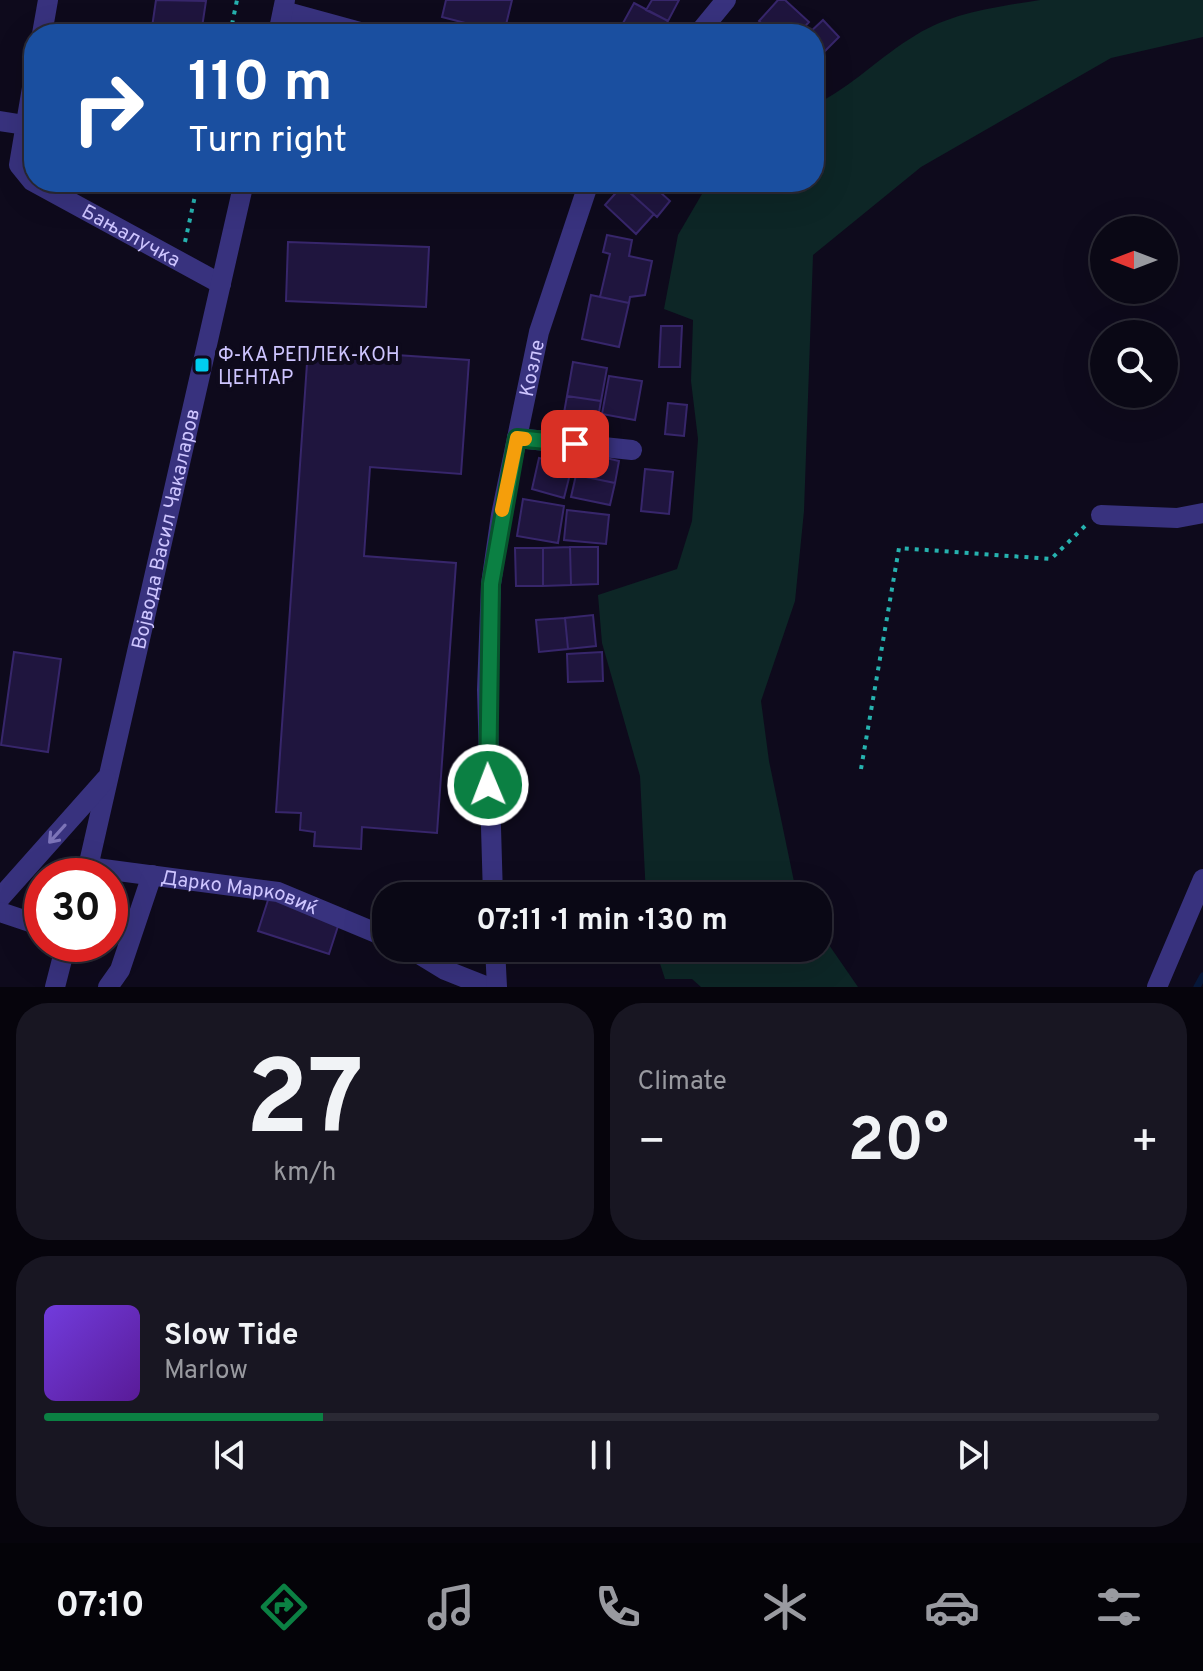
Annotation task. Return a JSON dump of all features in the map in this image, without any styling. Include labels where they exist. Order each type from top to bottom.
[{"type":"street","points":[[44,24],[48,0]]},
{"type":"street","points":[[706,24],[726,0]]},
{"type":"street","points":[[284,6],[343,24]]},
{"type":"street","points":[[0,121],[24,125]]},
{"type":"street","name":"Бањалучка","points":[[24,132],[19,165],[24,171]]},
{"type":"street","name":"Бањалучка","points":[[52,192],[221,284]]},
{"type":"street","name":"Војвода Васил Чакаларов","points":[[90,858],[242,192]]},
{"type":"street","name":"Козле","points":[[493,882],[487,690],[491,584],[539,332],[586,192]]},
{"type":"street","points":[[517,438],[632,450]]},
{"type":"street","points":[[1101,515],[1177,518],[1203,513]]},
{"type":"street","points":[[0,898],[109,776]]},
{"type":"street","name":"Дарко Марковиќ","points":[[128,874],[278,892],[372,931]]},
{"type":"street","points":[[108,987],[120,970],[152,875]]},
{"type":"street","points":[[1157,987],[1203,879]]},
{"type":"street","points":[[0,912],[24,920]]},
{"type":"street","points":[[55,987],[61,962]]},
{"type":"street","points":[[432,962],[488,987]]},
{"type":"street","points":[[496,962],[497,987]]},
{"type":"path","points":[[232,24],[237,0]]},
{"type":"path","points":[[180,263],[196,192]]},
{"type":"path","points":[[861,769],[899,548],[1051,559],[1101,515]]},
{"type":"green space","points":[[1040,0],[1203,0],[1203,37],[1111,58],[921,167],[813,255],[804,511],[795,601],[761,701],[769,761],[794,882],[645,882],[640,776],[602,643],[598,595],[677,569],[692,521],[698,439],[691,381],[693,320],[664,309],[678,235],[703,192],[824,192],[824,99],[930,27],[960,16]]},
{"type":"green space","points":[[832,949],[858,987],[701,987],[692,979],[665,979],[660,962],[832,962]]},
{"type":"building","points":[[156,0],[206,1],[203,24],[152,24]]},
{"type":"building","points":[[446,0],[512,0],[506,24],[469,24],[442,17]]},
{"type":"building","points":[[652,0],[679,0],[668,21],[646,10]]},
{"type":"building","points":[[778,0],[785,0],[809,22],[762,24],[759,21]]},
{"type":"building","points":[[634,3],[668,21],[666,24],[622,24]]},
{"type":"building","points":[[823,20],[839,37],[824,52],[824,24],[819,24]]},
{"type":"building","points":[[617,192],[629,192],[654,214],[636,234],[605,205]]},
{"type":"building","points":[[629,192],[660,192],[670,201],[657,217]]},
{"type":"building","points":[[607,235],[632,240],[629,256],[652,261],[645,295],[630,297],[629,303],[600,297],[610,254],[603,252]]},
{"type":"building","points":[[288,242],[429,247],[426,307],[286,301]]},
{"type":"building","points":[[591,295],[629,303],[619,347],[582,339]]},
{"type":"building","points":[[661,326],[682,326],[680,367],[659,367]]},
{"type":"building","points":[[308,349],[469,360],[461,474],[370,467],[364,556],[456,563],[437,833],[362,827],[361,849],[314,846],[315,832],[300,830],[301,813],[276,812]]},
{"type":"building","points":[[573,362],[607,368],[601,401],[567,396]]},
{"type":"building","points":[[609,376],[642,381],[635,420],[602,414]]},
{"type":"building","points":[[567,396],[601,401],[595,435],[561,430]]},
{"type":"building","points":[[668,403],[687,405],[684,436],[665,434]]},
{"type":"building","points":[[580,452],[619,461],[615,483],[576,475]]},
{"type":"building","points":[[539,458],[572,466],[564,498],[532,489]]},
{"type":"building","points":[[645,469],[673,472],[669,514],[641,511]]},
{"type":"building","points":[[576,475],[615,483],[610,505],[571,497]]},
{"type":"building","points":[[523,499],[564,506],[558,543],[517,536]]},
{"type":"building","points":[[567,510],[609,515],[606,544],[564,540]]},
{"type":"building","points":[[570,547],[571,585],[543,586],[543,548]]},
{"type":"building","points":[[570,547],[598,547],[598,584],[571,585]]},
{"type":"building","points":[[515,548],[543,548],[543,586],[516,586]]},
{"type":"building","points":[[593,615],[596,646],[568,649],[565,618]]},
{"type":"building","points":[[565,618],[568,649],[539,652],[536,620]]},
{"type":"building","points":[[14,652],[61,659],[48,752],[1,745]]},
{"type":"building","points":[[602,652],[603,681],[568,682],[567,654]]},
{"type":"building","points":[[269,897],[340,920],[329,954],[258,931]]},
{"type":"waterway","points":[[1197,987],[1203,976]]},
{"type":"slow traffic","points":[[502,510],[517,438],[525,439]]},
{"type":"place","name":"Ф-КА РЕПЛЕК-КОН ЦЕНТАР","points":[[202,365]]},
{"type":"route","points":[[488,785],[487,690],[491,584],[517,438],[575,444]]}]
